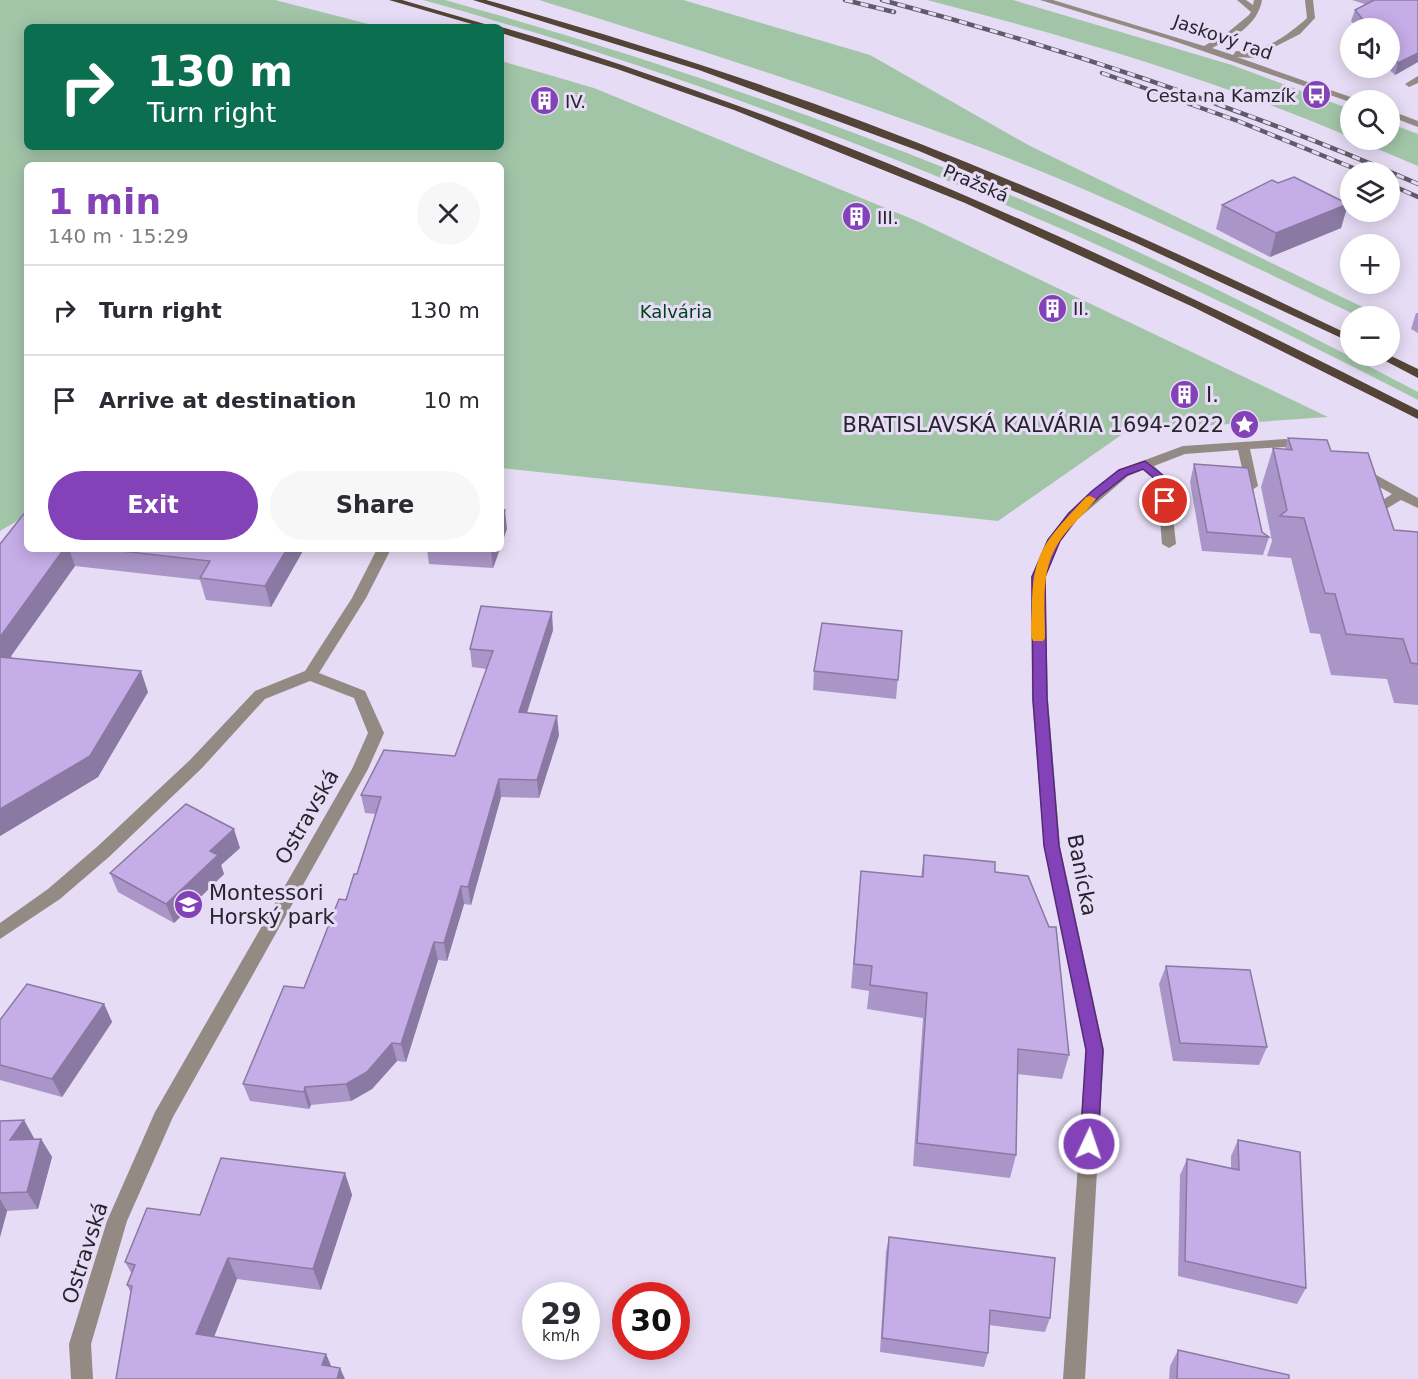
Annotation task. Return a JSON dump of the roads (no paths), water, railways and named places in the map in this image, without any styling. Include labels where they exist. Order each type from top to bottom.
[{"type":"main road","points":[[393,0],[480,24]]},
{"type":"main road","name":"Pražská","points":[[477,0],[622,42],[730,77],[925,150],[1134,236],[1340,334]]},
{"type":"main road","name":"Pražská","points":[[504,31],[609,64],[778,123],[991,209],[1185,298],[1418,415]]},
{"type":"main road","points":[[1400,365],[1418,374]]},
{"type":"street","name":"Jaskový rad","points":[[1044,0],[1206,48],[1340,95]]},
{"type":"street","points":[[1241,0],[1255,11]]},
{"type":"street","points":[[1206,48],[1237,29],[1255,11],[1258,0]]},
{"type":"street","points":[[1206,48],[1250,56],[1297,32],[1311,18],[1309,0]]},
{"type":"street","points":[[1409,84],[1418,79]]},
{"type":"street","points":[[1400,118],[1418,124]]},
{"type":"street","name":"Banícka","points":[[1074,1379],[1095,1050],[1052,846],[1040,699],[1038,577],[1054,540],[1073,516],[1096,493],[1123,473],[1183,450],[1286,442],[1320,453]]},
{"type":"street","points":[[1243,446],[1254,496]]},
{"type":"street","points":[[1343,460],[1418,504]]},
{"type":"street","points":[[1145,465],[1163,480],[1169,544]]},
{"type":"street","points":[[1384,529],[1379,507],[1402,494]]},
{"type":"street","points":[[0,932],[54,894],[104,851],[196,764],[260,695],[310,675],[359,598],[382,552]]},
{"type":"street","name":"Ostravská","points":[[82,1379],[80,1344],[114,1232],[165,1112],[360,770],[376,733],[360,695],[310,675]]},
{"type":"railway","points":[[845,0],[894,12]]},
{"type":"railway","points":[[882,0],[1019,39],[1154,82],[1287,130],[1418,184]]},
{"type":"railway","points":[[1102,73],[1238,121],[1340,163]]},
{"type":"railway","points":[[1400,189],[1418,197]]},
{"type":"place","name":"Cesta na Kamzík","points":[[1317,95]]},
{"type":"place","name":"IV.","points":[[544,101]]},
{"type":"place","name":"III.","points":[[856,217]]},
{"type":"place","name":"II.","points":[[1052,308]]},
{"type":"place","name":"I.","points":[[1185,395]]},
{"type":"place","name":"BRATISLAVSKÁ KALVÁRIA 1694-2022","points":[[1245,425]]},
{"type":"place","name":"Montessori Horský park","points":[[188,905]]},
{"type":"park label","name":"Kalvária","points":[[676,311]]}]
